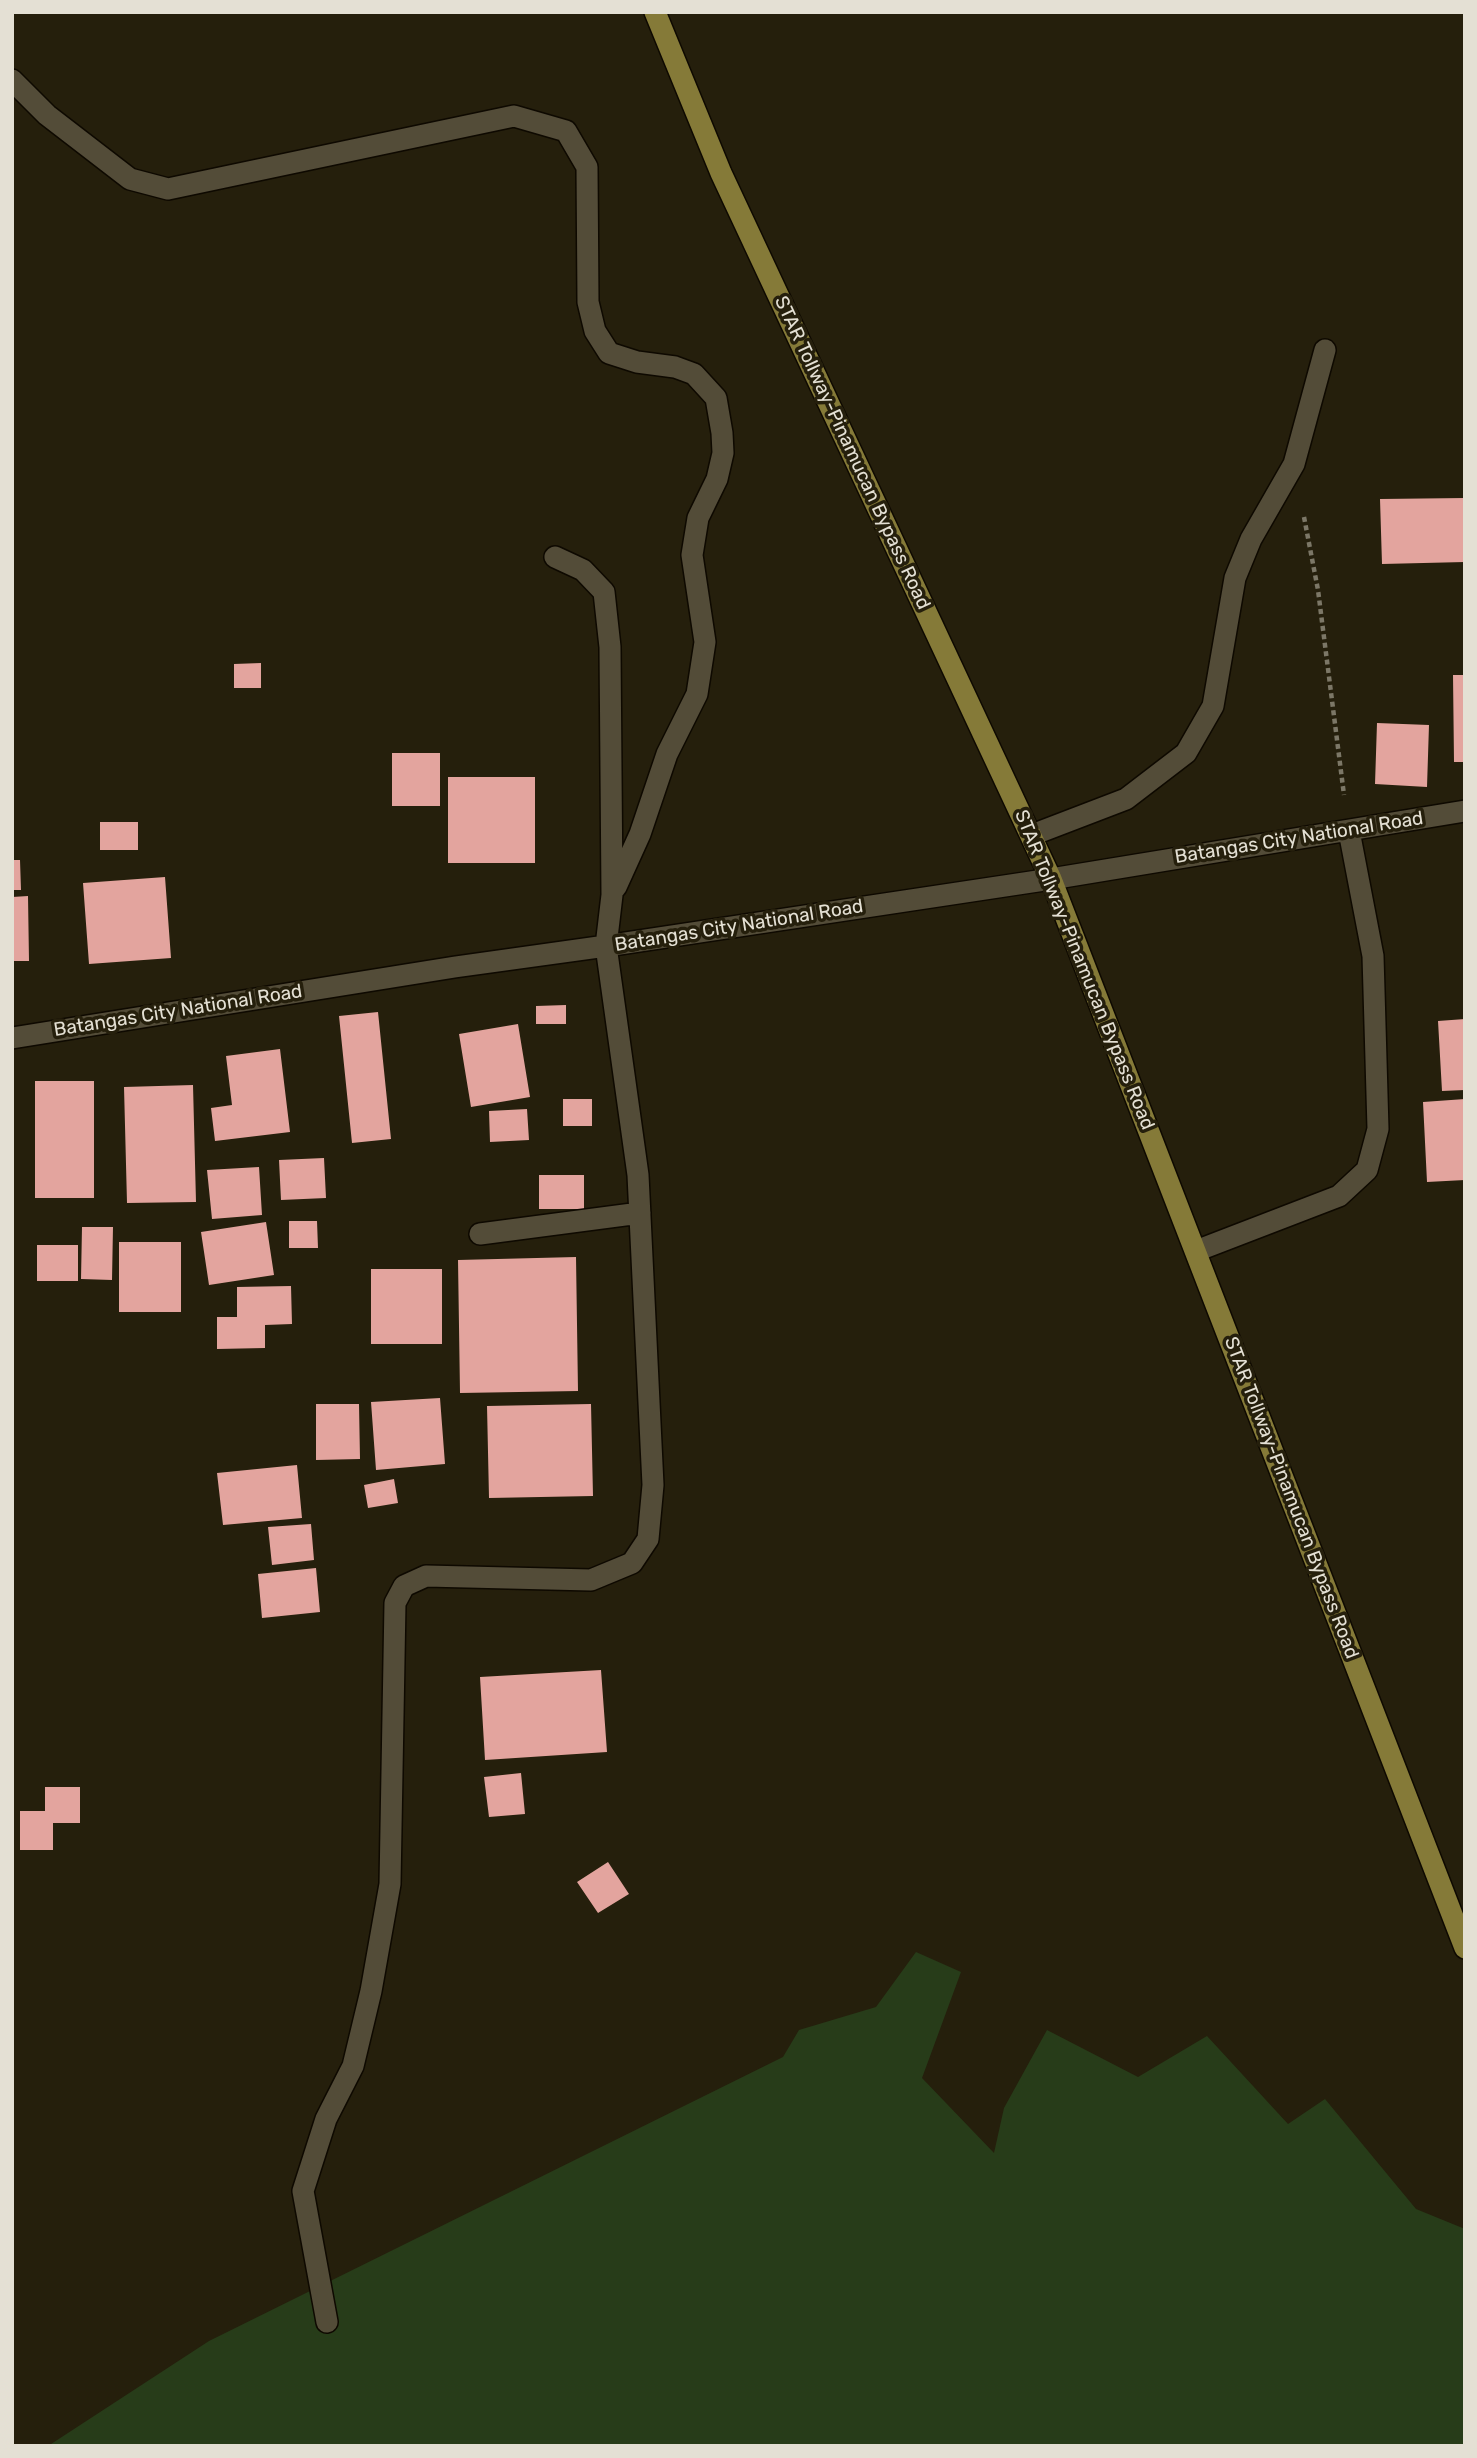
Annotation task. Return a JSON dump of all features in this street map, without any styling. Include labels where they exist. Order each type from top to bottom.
[{"type":"main road","name":"STAR Tollway-Pinamucan Bypass Road","points":[[655,12],[721,173],[1051,879],[1465,1948]]},
{"type":"street","points":[[12,80],[47,115],[130,179],[168,189],[514,117],[566,131],[587,167],[588,302],[595,331],[609,353],[637,362],[676,367],[694,374],[716,398],[722,433],[723,453],[716,479],[698,518],[692,555],[705,642],[697,694],[667,754],[640,834],[612,895]]},
{"type":"street","points":[[1032,835],[1126,799],[1186,753],[1213,706],[1235,578],[1251,538],[1294,464],[1325,350]]},
{"type":"street","points":[[327,2322],[303,2191],[326,2119],[353,2066],[371,1991],[390,1884],[395,1603],[404,1586],[426,1576],[591,1580],[632,1563],[648,1539],[653,1485],[638,1175],[606,946],[612,895],[610,647],[604,593],[583,570],[555,557]]},
{"type":"street","name":"Batangas City National Road","points":[[12,1038],[455,967],[1051,879],[1465,811]]},
{"type":"street","points":[[1196,1251],[1339,1196],[1367,1170],[1378,1129],[1373,956],[1349,831]]},
{"type":"street","points":[[480,1234],[640,1213]]},
{"type":"path","points":[[1294,464],[1318,590],[1349,831]]},
{"type":"green space","points":[[916,1952],[961,1972],[922,2078],[994,2153],[1004,2108],[1047,2030],[1138,2077],[1207,2036],[1288,2124],[1325,2099],[1416,2209],[1465,2229],[1465,2446],[48,2446],[209,2341],[783,2057],[799,2030],[876,2007]]},
{"type":"building","points":[[1465,498],[1465,562],[1382,564],[1380,499]]},
{"type":"building","points":[[261,663],[261,688],[234,688],[234,664]]},
{"type":"building","points":[[1453,675],[1465,675],[1465,762],[1454,762]]},
{"type":"building","points":[[1377,723],[1429,725],[1427,787],[1375,784]]},
{"type":"building","points":[[392,753],[440,753],[440,806],[392,806]]},
{"type":"building","points":[[448,777],[535,777],[535,863],[448,863]]},
{"type":"building","points":[[100,822],[138,822],[138,850],[100,850]]},
{"type":"building","points":[[12,860],[20,860],[21,890],[12,890]]},
{"type":"building","points":[[165,877],[171,958],[89,964],[83,883]]},
{"type":"building","points":[[28,896],[29,961],[12,961],[12,897]]},
{"type":"building","points":[[566,1005],[566,1024],[536,1024],[536,1006]]},
{"type":"building","points":[[378,1012],[391,1139],[352,1143],[339,1016]]},
{"type":"building","points":[[1465,1019],[1465,1090],[1442,1091],[1438,1021]]},
{"type":"building","points":[[518,1024],[530,1097],[471,1107],[459,1034]]},
{"type":"building","points":[[280,1049],[290,1132],[215,1141],[211,1108],[232,1105],[226,1056]]},
{"type":"building","points":[[35,1081],[94,1081],[94,1198],[35,1198]]},
{"type":"building","points":[[193,1085],[196,1202],[127,1203],[124,1087]]},
{"type":"building","points":[[563,1099],[592,1099],[592,1126],[563,1126]]},
{"type":"building","points":[[1465,1099],[1465,1180],[1427,1182],[1423,1102]]},
{"type":"building","points":[[527,1109],[529,1140],[490,1142],[489,1111]]},
{"type":"building","points":[[324,1158],[326,1198],[281,1200],[279,1160]]},
{"type":"building","points":[[259,1167],[262,1215],[212,1219],[207,1170]]},
{"type":"building","points":[[539,1175],[584,1175],[584,1209],[539,1209]]},
{"type":"building","points":[[289,1221],[317,1221],[318,1248],[289,1248]]},
{"type":"building","points":[[266,1222],[274,1275],[209,1285],[201,1232]]},
{"type":"building","points":[[82,1227],[113,1227],[112,1280],[81,1279]]},
{"type":"building","points":[[119,1242],[181,1242],[181,1312],[119,1312]]},
{"type":"building","points":[[37,1245],[78,1245],[78,1281],[37,1281]]},
{"type":"building","points":[[576,1257],[578,1391],[460,1393],[458,1260]]},
{"type":"building","points":[[371,1269],[442,1269],[442,1344],[371,1344]]},
{"type":"building","points":[[291,1286],[292,1324],[265,1325],[265,1348],[217,1349],[217,1317],[237,1317],[237,1287]]},
{"type":"building","points":[[440,1398],[445,1464],[376,1470],[371,1402]]},
{"type":"building","points":[[316,1404],[359,1404],[360,1459],[316,1460]]},
{"type":"building","points":[[591,1404],[593,1496],[489,1498],[487,1406]]},
{"type":"building","points":[[297,1465],[302,1518],[223,1525],[217,1473]]},
{"type":"building","points":[[394,1479],[398,1503],[368,1508],[364,1485]]},
{"type":"building","points":[[311,1524],[314,1560],[272,1565],[268,1527]]},
{"type":"building","points":[[316,1568],[320,1612],[262,1618],[258,1574]]},
{"type":"building","points":[[601,1670],[607,1752],[485,1760],[480,1677]]},
{"type":"building","points":[[521,1773],[525,1814],[489,1817],[484,1777]]},
{"type":"building","points":[[45,1787],[80,1787],[80,1823],[53,1823],[53,1850],[20,1850],[20,1811],[45,1811]]},
{"type":"building","points":[[608,1862],[629,1894],[598,1913],[577,1882]]}]
